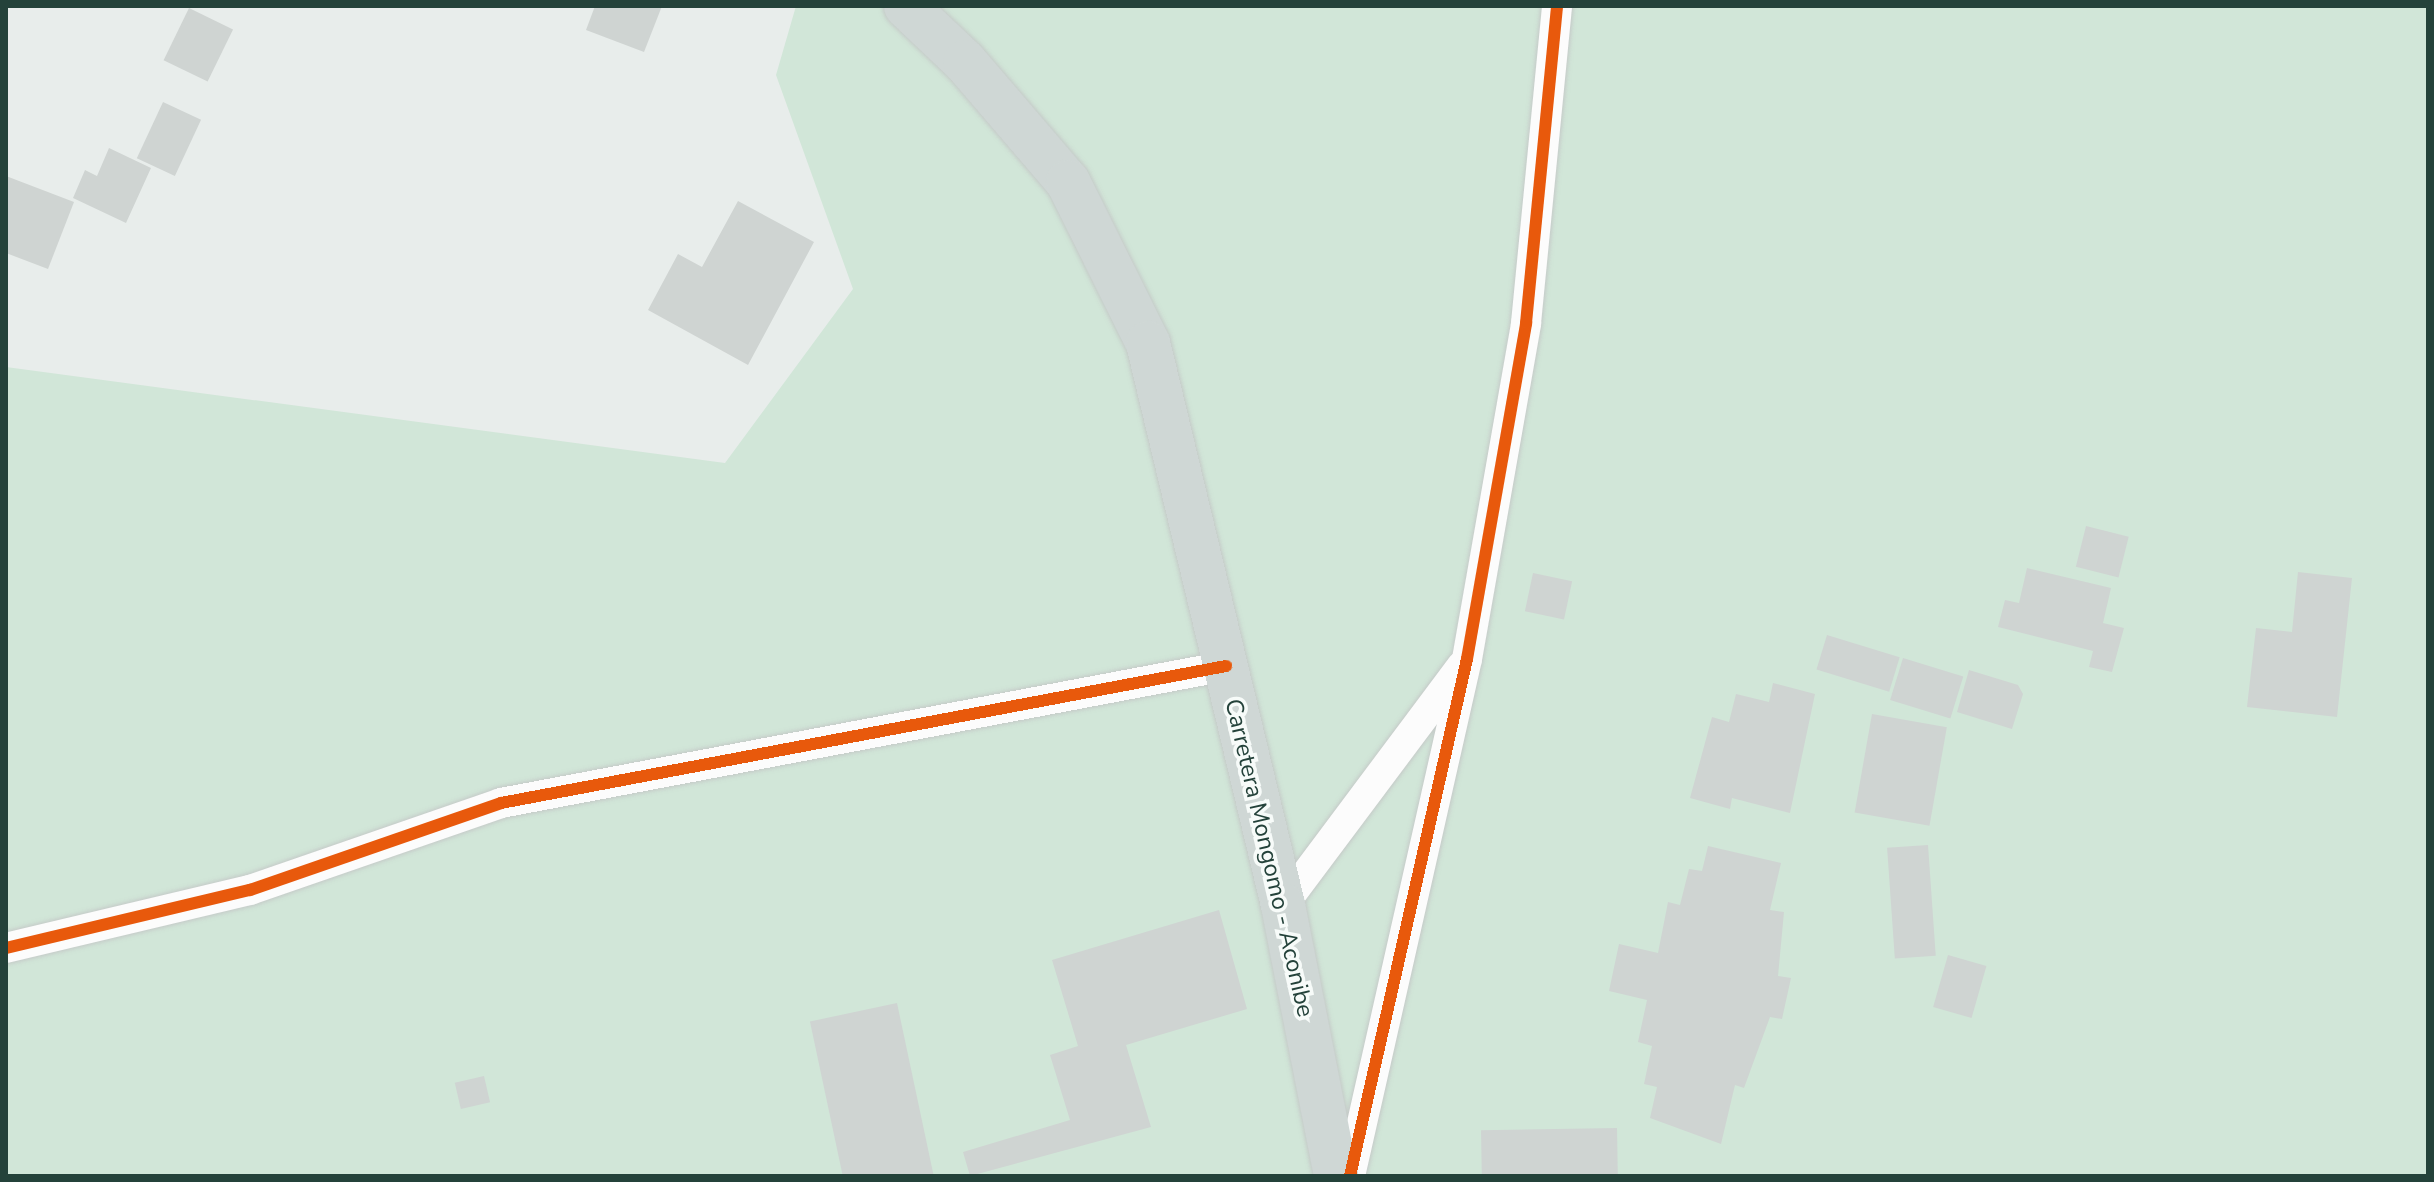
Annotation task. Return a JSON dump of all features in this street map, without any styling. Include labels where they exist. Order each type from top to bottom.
[{"type":"main road","name":"Carretera Mongomo - Aconibe","points":[[906,6],[965,62],[1068,182],[1148,343],[1283,905],[1336,1176]]},
{"type":"street","points":[[1350,1176],[1467,659],[1526,323],[1557,6]]},
{"type":"street","points":[[1283,905],[1467,659]]},
{"type":"street","points":[[6,948],[250,890],[501,803],[1226,666]]},
{"type":"green space","points":[[796,6],[2428,6],[2428,1176],[6,1176],[6,367],[725,463],[853,289],[776,75]]},
{"type":"building","points":[[595,6],[662,6],[644,52],[586,30]]},
{"type":"building","points":[[189,8],[233,29],[208,82],[164,60]]},
{"type":"building","points":[[163,102],[201,120],[175,176],[137,158]]},
{"type":"building","points":[[109,148],[151,168],[126,223],[73,198],[85,170],[97,176]]},
{"type":"building","points":[[6,176],[74,202],[48,269],[6,253]]},
{"type":"building","points":[[738,201],[814,242],[748,365],[648,310],[678,254],[702,267]]},
{"type":"building","points":[[2086,526],[2129,537],[2119,577],[2076,567]]},
{"type":"building","points":[[2027,568],[2111,588],[2103,623],[2124,628],[2112,672],[2089,667],[2093,651],[1998,627],[2005,600],[2019,603]]},
{"type":"building","points":[[2298,572],[2352,578],[2337,717],[2247,707],[2256,628],[2292,632]]},
{"type":"building","points":[[1533,573],[1572,581],[1564,619],[1525,611]]},
{"type":"building","points":[[1827,635],[1900,657],[1889,692],[1816,669]]},
{"type":"building","points":[[1903,658],[1963,676],[1950,718],[1890,700]]},
{"type":"building","points":[[1969,670],[2018,685],[2023,694],[2012,729],[1957,712]]},
{"type":"building","points":[[1773,683],[1815,694],[1790,813],[1732,798],[1730,809],[1690,798],[1712,717],[1729,722],[1736,694],[1769,702]]},
{"type":"building","points":[[1872,714],[1947,727],[1929,826],[1855,812]]},
{"type":"building","points":[[1928,845],[1936,956],[1895,959],[1887,848]]},
{"type":"building","points":[[1708,846],[1781,863],[1770,910],[1784,912],[1778,976],[1791,978],[1782,1019],[1770,1017],[1744,1088],[1735,1085],[1721,1144],[1650,1118],[1657,1087],[1644,1084],[1652,1046],[1638,1042],[1647,1000],[1609,991],[1619,944],[1658,953],[1668,902],[1680,905],[1689,869],[1702,871]]},
{"type":"building","points":[[1219,910],[1247,1009],[1126,1045],[1151,1127],[970,1176],[963,1152],[1070,1120],[1050,1055],[1078,1046],[1052,960]]},
{"type":"building","points":[[1948,955],[1986,966],[1972,1018],[1933,1007]]},
{"type":"building","points":[[897,1003],[934,1176],[843,1176],[810,1022]]},
{"type":"building","points":[[484,1076],[490,1102],[461,1109],[455,1083]]},
{"type":"building","points":[[1617,1128],[1618,1176],[1482,1176],[1481,1130]]},
{"type":"cycle path","points":[[1350,1176],[1467,659],[1526,323],[1557,6]]},
{"type":"cycle path","points":[[6,948],[250,890],[501,803],[1226,666]]}]
